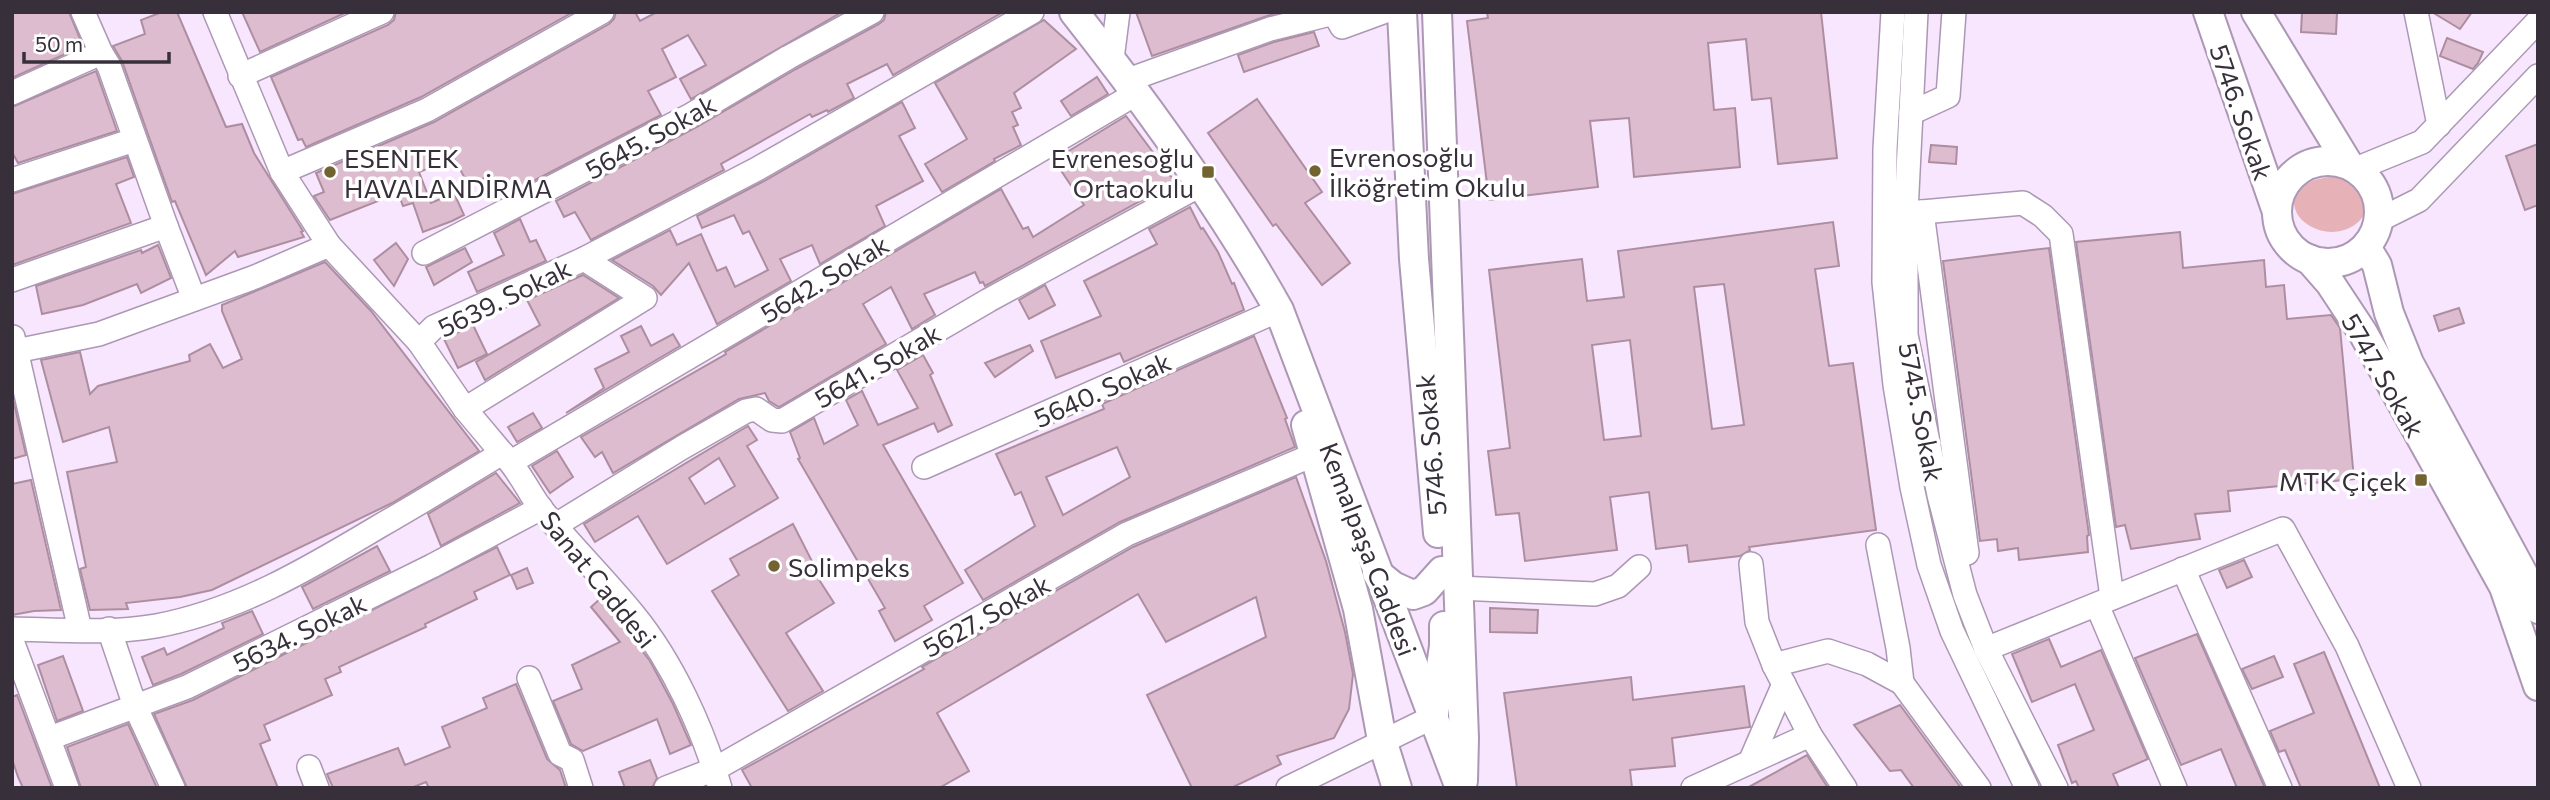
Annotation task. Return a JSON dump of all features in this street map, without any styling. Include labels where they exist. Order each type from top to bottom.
[{"type":"main road","name":"Kemalpaşa Caddesi","points":[[1074,12],[1125,77],[1202,184],[1243,246],[1279,310],[1461,788]]},
{"type":"main road","name":"5746. Sokak","points":[[1402,12],[1413,260],[1450,580],[1464,738],[1461,788]]},
{"type":"main road","name":"5746. Sokak","points":[[1433,717],[1444,646],[1450,580],[1437,12]]},
{"type":"main road","name":"5746. Sokak","points":[[2208,12],[2277,212],[2279,227],[2296,252],[2309,259]]},
{"type":"main road","name":"5746. Sokak","points":[[2256,12],[2353,167],[2374,188],[2379,203],[2379,220]]},
{"type":"main road","name":"5746. Sokak","points":[[2277,212],[2280,195],[2288,180],[2300,169],[2316,162],[2333,160],[2353,167]]},
{"type":"main road","points":[[2309,259],[2324,263],[2354,257],[2366,247],[2379,220]]},
{"type":"main road","name":"5747. Sokak","points":[[2366,247],[2377,265],[2389,313],[2409,363],[2527,581],[2538,609]]},
{"type":"main road","name":"5747. Sokak","points":[[2309,259],[2330,283],[2363,333],[2504,587],[2537,679]]},
{"type":"main road","name":"Kemalpaşa Caddesi","points":[[1279,310],[1313,455],[1358,608],[1382,740],[1396,788]]},
{"type":"main road","points":[[1377,573],[1393,586],[1413,595],[1450,580]]},
{"type":"street","points":[[83,12],[109,66],[134,141],[194,299]]},
{"type":"street","points":[[215,12],[282,172],[329,245],[419,342]]},
{"type":"street","points":[[240,76],[382,12]]},
{"type":"street","points":[[282,172],[427,110],[602,12]]},
{"type":"street","name":"5645. Sokak","points":[[424,253],[691,116],[789,57],[872,12]]},
{"type":"street","name":"5639. Sokak","points":[[507,458],[465,409],[419,342],[434,327],[584,259],[757,169],[907,86],[1032,12]]},
{"type":"street","points":[[1118,12],[1125,77]]},
{"type":"street","name":"5642. Sokak","points":[[507,458],[1125,77],[1270,29],[1334,13],[1342,27],[1383,12]]},
{"type":"street","name":"5745. Sokak","points":[[1893,12],[1885,149],[1884,282],[1895,385],[1912,486],[1929,565],[1952,631],[2027,788]]},
{"type":"street","name":"5745. Sokak","points":[[1916,12],[1910,114],[1914,212],[1906,335],[1939,495],[1965,595],[1986,649],[2056,788]]},
{"type":"street","points":[[1910,114],[1948,96],[1954,12]]},
{"type":"street","points":[[2416,12],[2439,125]]},
{"type":"street","name":"5746. Sokak","points":[[2353,167],[2421,142],[2538,21]]},
{"type":"street","points":[[12,93],[101,53]]},
{"type":"street","points":[[2379,220],[2419,200],[2538,76]]},
{"type":"street","points":[[12,180],[134,141]]},
{"type":"street","name":"5641. Sokak","points":[[548,517],[746,411],[756,409],[772,420],[782,421],[978,306],[1202,184]]},
{"type":"street","points":[[1965,595],[1970,584],[1914,212],[2023,203],[2043,216],[2061,234],[2104,601],[2175,788]]},
{"type":"street","points":[[12,281],[166,226]]},
{"type":"street","points":[[80,630],[14,343],[99,334],[255,277],[329,245]]},
{"type":"street","points":[[465,409],[645,298],[584,259]]},
{"type":"street","name":"5640. Sokak","points":[[924,467],[1279,310]]},
{"type":"street","name":"5627. Sokak","points":[[666,788],[717,778],[1127,534],[1313,455]]},
{"type":"street","points":[[12,629],[80,630],[154,626],[208,614],[239,603],[333,555],[507,458]]},
{"type":"street","name":"Sanat Caddesi","points":[[507,458],[548,517],[636,617],[681,688],[717,778]]},
{"type":"street","name":"5634. Sokak","points":[[50,738],[187,687],[432,566],[548,517]]},
{"type":"street","points":[[1986,649],[2283,529],[2347,646],[2410,788]]},
{"type":"street","points":[[1878,545],[1898,648],[1902,684]]},
{"type":"street","points":[[1751,564],[1757,622],[1779,674],[1810,735],[1845,788]]},
{"type":"street","points":[[1450,580],[1595,594],[1618,586],[1639,567]]},
{"type":"street","points":[[2183,569],[2280,788]]},
{"type":"street","points":[[109,629],[135,706],[173,788]]},
{"type":"street","points":[[12,641],[67,788]]},
{"type":"street","points":[[1750,762],[1779,674],[1828,651],[1867,664],[1902,684],[1979,788]]},
{"type":"street","points":[[529,678],[560,754],[572,760],[581,788]]},
{"type":"street","points":[[1288,788],[1433,717]]},
{"type":"street","points":[[1693,788],[1810,735]]},
{"type":"shaded area","points":[[2337,176],[2356,187],[2365,198],[2366,210],[2360,221],[2349,228],[2334,232],[2319,230],[2298,215],[2294,205],[2296,195],[2310,182]]},
{"type":"building","points":[[12,12],[69,12],[83,46],[12,78]]},
{"type":"building","points":[[162,12],[177,12],[226,127],[242,124],[254,153],[303,231],[301,232],[304,237],[238,257],[235,251],[206,275],[175,201],[172,202],[122,61],[113,46],[145,34],[141,20]]},
{"type":"building","points":[[242,12],[347,12],[260,52]]},
{"type":"building","points":[[396,12],[573,12],[421,97],[306,147],[302,139],[298,140],[271,77],[388,25],[394,20]]},
{"type":"building","points":[[616,12],[635,12],[640,21],[657,12],[842,12],[691,99],[680,79],[706,65],[688,35],[662,49],[676,77],[648,91],[661,115],[514,191],[490,175],[469,186],[454,158],[419,172],[431,203],[454,193],[464,215],[423,232],[413,203],[403,206],[398,193],[330,220],[314,196],[324,192],[316,173],[434,122],[609,24]]},
{"type":"building","points":[[886,12],[1003,12],[893,75],[887,64],[847,84],[854,98],[828,112],[827,110],[812,117],[810,114],[721,164],[724,170],[591,240],[575,212],[564,217],[556,201],[697,127],[879,24],[884,20]]},
{"type":"building","points":[[1136,12],[1279,12],[1152,56]]},
{"type":"building","points":[[1487,12],[1821,12],[1837,158],[1778,164],[1771,98],[1752,100],[1746,39],[1708,43],[1714,110],[1735,108],[1740,167],[1634,177],[1629,118],[1590,121],[1598,187],[1489,200],[1467,21],[1488,18]]},
{"type":"building","points":[[2302,12],[2337,12],[2336,34],[2301,32]]},
{"type":"building","points":[[2432,12],[2472,12],[2460,29]]},
{"type":"building","points":[[1044,20],[1076,49],[1014,93],[1021,108],[1012,112],[1018,125],[1013,127],[1021,145],[942,192],[925,164],[967,139],[935,83]]},
{"type":"building","points":[[1314,32],[1319,46],[1244,72],[1238,55]]},
{"type":"building","points":[[2447,38],[2483,52],[2473,69],[2440,56]]},
{"type":"building","points":[[96,71],[117,131],[18,163],[12,152],[12,107]]},
{"type":"building","points":[[1097,77],[1108,94],[1071,116],[1061,101]]},
{"type":"building","points":[[1257,99],[1322,192],[1305,203],[1350,263],[1322,285],[1276,224],[1273,226],[1208,133]]},
{"type":"building","points":[[902,102],[915,128],[899,136],[923,181],[876,206],[885,226],[820,264],[812,245],[780,259],[791,281],[717,324],[689,263],[661,295],[653,286],[612,260],[670,230],[677,245],[701,234],[717,271],[726,267],[735,287],[768,270],[749,231],[743,234],[734,215],[702,228],[697,216]]},
{"type":"building","points":[[1126,116],[1175,182],[985,286],[983,282],[980,283],[975,272],[924,294],[935,315],[912,329],[891,287],[863,304],[886,344],[779,407],[769,401],[765,393],[739,399],[613,473],[602,452],[595,457],[581,437],[726,354],[725,352],[1001,189],[1023,229],[1028,227],[1033,237],[1084,205],[1054,160]]},
{"type":"building","points":[[2538,144],[2538,205],[2525,210],[2506,156]]},
{"type":"building","points":[[1931,145],[1957,147],[1956,164],[1929,162]]},
{"type":"building","points":[[127,157],[134,177],[116,184],[131,223],[12,265],[12,194]]},
{"type":"building","points":[[1190,207],[1201,229],[1203,228],[1218,252],[1244,310],[1124,362],[1120,353],[1056,378],[1041,341],[1101,316],[1084,281],[1157,244],[1149,229]]},
{"type":"building","points":[[520,219],[530,242],[536,240],[546,261],[477,292],[468,272],[504,255],[494,233]]},
{"type":"building","points":[[1833,222],[1839,266],[1815,269],[1829,366],[1853,363],[1876,530],[1749,547],[1750,550],[1740,556],[1689,562],[1687,545],[1656,549],[1649,492],[1610,497],[1617,550],[1525,561],[1519,513],[1496,515],[1488,451],[1510,448],[1489,270],[1582,259],[1587,301],[1624,297],[1618,251]],"holes":[[[1724,284],[1744,425],[1712,429],[1694,287]],[[1630,340],[1641,436],[1604,440],[1592,345]]]},
{"type":"building","points":[[2180,232],[2183,268],[2264,260],[2266,287],[2284,285],[2287,319],[2331,315],[2340,328],[2354,479],[2228,491],[2230,511],[2195,514],[2200,539],[2131,549],[2125,525],[2116,527],[2076,242]]},
{"type":"building","points":[[396,243],[408,259],[394,286],[374,260]]},
{"type":"building","points":[[158,245],[171,278],[141,293],[137,284],[83,305],[42,314],[36,286],[141,250],[142,253]]},
{"type":"building","points":[[465,248],[472,262],[434,285],[426,267]]},
{"type":"building","points":[[2049,248],[2089,535],[2088,552],[2019,560],[2018,548],[1998,551],[1997,539],[1980,541],[1943,261]]},
{"type":"building","points":[[325,262],[371,311],[479,451],[392,503],[212,590],[180,597],[126,603],[128,609],[90,610],[80,569],[86,567],[67,472],[117,462],[109,427],[63,442],[41,360],[80,352],[90,394],[98,386],[190,361],[189,355],[210,344],[223,368],[242,359],[222,305]]},
{"type":"building","points":[[583,275],[619,298],[485,380],[476,362],[540,325],[527,300]]},
{"type":"building","points":[[1045,285],[1055,305],[1029,319],[1019,300]]},
{"type":"building","points":[[2459,308],[2464,323],[2439,331],[2434,316]]},
{"type":"building","points":[[473,325],[487,354],[458,368],[444,339]]},
{"type":"building","points":[[641,326],[651,346],[673,334],[680,346],[566,413],[604,388],[595,369],[629,352],[621,336]]},
{"type":"building","points":[[1254,336],[1287,418],[1285,419],[1295,447],[1120,522],[983,600],[965,570],[1035,526],[1021,492],[1015,495],[996,454],[1104,409],[1102,404]],"holes":[[[1117,447],[1130,477],[1063,515],[1046,477]]]},
{"type":"building","points":[[1030,345],[1033,351],[995,377],[985,363]]},
{"type":"building","points":[[923,355],[933,373],[930,375],[952,425],[938,432],[934,423],[883,445],[963,583],[924,606],[932,620],[895,641],[879,611],[885,608],[798,459],[800,458],[790,432],[814,418],[824,444],[858,425],[846,400],[862,391],[878,425],[918,408],[897,370]]},
{"type":"building","points":[[14,403],[26,455],[12,459],[12,404]]},
{"type":"building","points":[[533,413],[542,428],[517,442],[508,427]]},
{"type":"building","points":[[748,426],[757,440],[747,446],[778,498],[667,564],[638,516],[595,542],[584,524]],"holes":[[[719,458],[735,486],[705,504],[689,478]]]},
{"type":"building","points":[[557,451],[573,477],[550,493],[532,466]]},
{"type":"building","points":[[496,473],[520,503],[441,546],[428,514]]},
{"type":"building","points":[[1296,477],[1326,561],[1353,674],[1349,709],[1334,738],[1277,756],[1281,764],[1231,788],[1192,788],[1147,695],[1266,637],[1256,597],[1166,642],[1138,594],[937,713],[969,771],[939,788],[752,788],[742,770],[924,669],[922,667],[1133,547]]},
{"type":"building","points":[[31,480],[61,610],[12,615],[12,484]]},
{"type":"building","points":[[793,524],[818,573],[816,575],[834,603],[786,633],[823,691],[788,711],[712,591],[739,575],[730,559]]},
{"type":"building","points":[[377,546],[390,571],[313,609],[302,587]]},
{"type":"building","points":[[497,547],[510,575],[474,592],[477,599],[425,624],[426,627],[339,667],[341,672],[325,679],[332,695],[264,725],[270,740],[260,744],[278,788],[187,788],[154,714],[193,700]]},
{"type":"building","points":[[2244,560],[2252,577],[2227,588],[2219,570]]},
{"type":"building","points":[[527,568],[533,583],[517,589],[511,575]]},
{"type":"building","points":[[601,598],[650,661],[691,745],[670,754],[657,719],[583,751],[571,744],[553,701],[582,689],[572,665],[620,642],[591,607]]},
{"type":"building","points":[[1490,608],[1538,610],[1537,633],[1490,632]]},
{"type":"building","points":[[252,611],[263,634],[153,685],[142,657],[164,648],[167,655],[224,628],[222,623]]},
{"type":"building","points":[[2197,634],[2265,788],[2237,788],[2221,749],[2181,765],[2135,658]]},
{"type":"building","points":[[2049,639],[2061,667],[2101,650],[2148,759],[2113,774],[2119,788],[2079,788],[2076,781],[2072,783],[2058,745],[2094,730],[2075,684],[2032,702],[2012,654]]},
{"type":"building","points":[[2324,652],[2380,788],[2301,788],[2285,750],[2279,752],[2270,731],[2314,713],[2294,664]]},
{"type":"building","points":[[63,656],[83,711],[57,721],[38,665]]},
{"type":"building","points":[[2274,656],[2283,677],[2252,689],[2242,669]]},
{"type":"building","points":[[1631,677],[1633,700],[1744,686],[1750,727],[1672,738],[1675,766],[1630,770],[1632,788],[1517,788],[1504,693]]},
{"type":"building","points":[[516,684],[547,759],[560,770],[566,788],[429,788],[426,782],[411,788],[333,788],[327,774],[398,748],[405,765],[450,747],[442,727],[487,708],[483,698]]},
{"type":"building","points":[[17,695],[52,788],[23,788],[18,777],[12,759],[12,697]]},
{"type":"building","points":[[1900,705],[1961,788],[1914,788],[1901,770],[1890,771],[1854,725]]},
{"type":"building","points":[[128,724],[157,788],[81,788],[67,747]]},
{"type":"building","points":[[1807,755],[1828,788],[1747,788]]},
{"type":"building","points":[[650,760],[657,778],[652,788],[625,788],[619,772]]},
{"type":"place","name":"Evrenosoğlu İlköğretim Okulu","points":[[1315,171]]},
{"type":"place","name":"ESENTEK HAVALANDİRMA","points":[[330,172]]},
{"type":"place","name":"Evrenesoğlu Ortaokulu","points":[[1208,172]]},
{"type":"place","name":"MTK Çiçek","points":[[2421,480]]},
{"type":"place","name":"Solimpeks","points":[[774,566]]}]
